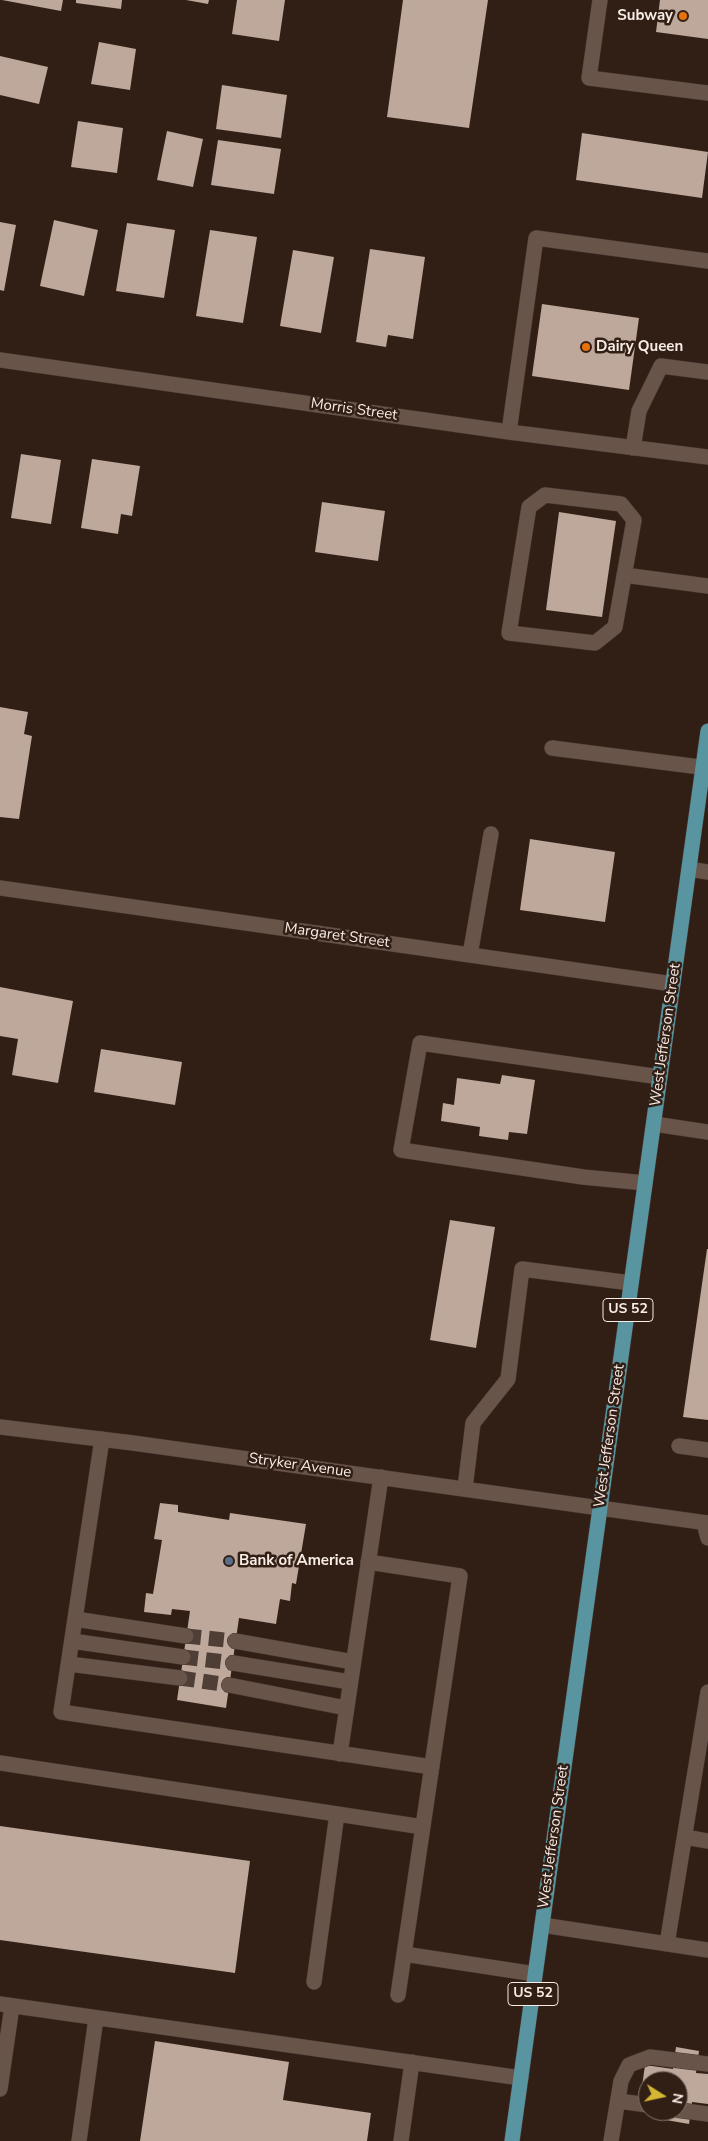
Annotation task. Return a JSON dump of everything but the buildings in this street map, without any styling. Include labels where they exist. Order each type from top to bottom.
[{"type":"main road","name":"West Jefferson Street","points":[[512,2141],[689,869],[705,768],[708,731]]},
{"type":"street","points":[[600,0],[589,78],[708,93]]},
{"type":"street","points":[[509,432],[536,238],[708,261]]},
{"type":"street","name":"Morris Street","points":[[0,360],[509,432],[708,457]]},
{"type":"street","points":[[633,448],[639,411],[661,366],[708,372]]},
{"type":"street","points":[[545,495],[621,504],[634,520],[624,575],[615,627],[595,643],[509,633],[529,507],[545,495]]},
{"type":"street","points":[[624,575],[708,586]]},
{"type":"street","points":[[552,748],[705,768]]},
{"type":"street","points":[[470,955],[491,834]]},
{"type":"street","points":[[689,869],[708,872]]},
{"type":"street","name":"Margaret Street","points":[[0,888],[673,984]]},
{"type":"street","points":[[646,1184],[583,1177],[401,1150],[420,1043],[660,1077]]},
{"type":"street","points":[[654,1124],[708,1132]]},
{"type":"street","points":[[465,1488],[473,1423],[508,1379],[522,1269],[631,1283]]},
{"type":"street","name":"Stryker Avenue","points":[[0,1427],[465,1488],[706,1523]]},
{"type":"street","points":[[102,1439],[61,1712],[432,1767]]},
{"type":"street","points":[[679,1446],[708,1450]]},
{"type":"street","points":[[340,1754],[381,1477]]},
{"type":"street","points":[[706,1523],[708,1538]]},
{"type":"street","points":[[368,1562],[460,1576],[398,1995]]},
{"type":"street","points":[[76,1618],[186,1636]]},
{"type":"street","points":[[72,1641],[183,1656]]},
{"type":"street","points":[[236,1641],[353,1662]]},
{"type":"street","points":[[233,1663],[350,1682]]},
{"type":"street","points":[[69,1664],[180,1678]]},
{"type":"street","points":[[230,1686],[346,1708]]},
{"type":"street","points":[[667,1944],[708,1692]]},
{"type":"street","points":[[0,1763],[423,1826]]},
{"type":"street","points":[[314,1982],[337,1814]]},
{"type":"street","points":[[685,1837],[708,1841]]},
{"type":"street","points":[[542,1925],[708,1950]]},
{"type":"street","points":[[404,1954],[535,1974]]},
{"type":"street","points":[[0,2089],[6,2005],[521,2078]]},
{"type":"street","points":[[79,2141],[96,2018]]},
{"type":"street","points":[[611,2141],[621,2081],[629,2065],[650,2057],[708,2064]]},
{"type":"street","points":[[401,2141],[412,2062]]},
{"type":"street","points":[[618,2101],[638,2104]]},
{"type":"street","points":[[688,2111],[708,2114]]},
{"type":"tunnel","points":[[186,1636],[235,1641]]},
{"type":"tunnel","points":[[183,1657],[233,1663]]},
{"type":"tunnel","points":[[180,1678],[229,1685]]},
{"type":"place","name":"Subway","points":[[683,16]]},
{"type":"place","name":"Dairy Queen","points":[[586,347]]},
{"type":"place","name":"Bank of America","points":[[229,1561]]}]
